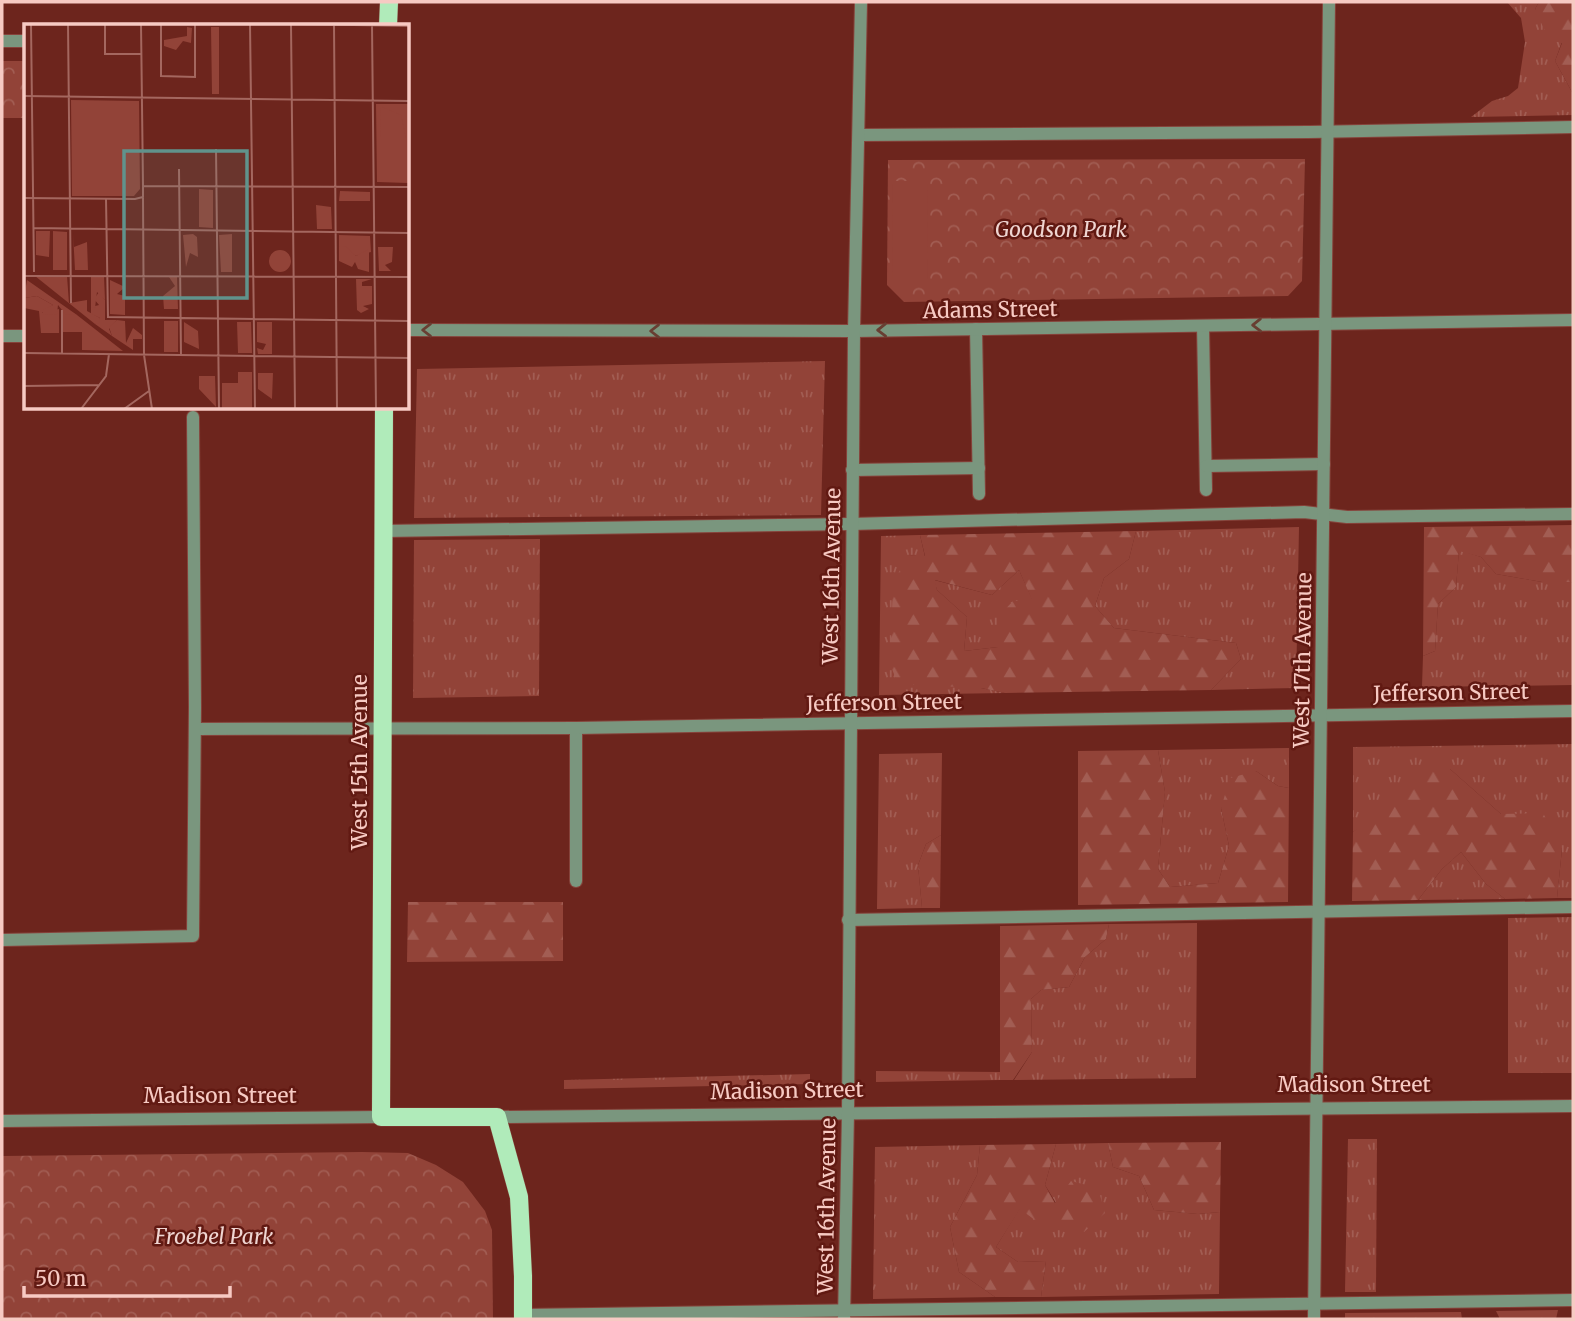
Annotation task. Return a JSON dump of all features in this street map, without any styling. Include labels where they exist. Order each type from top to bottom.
[{"type":"main road","points":[[388,24],[389,2]]},
{"type":"main road","name":"West 15th Avenue","points":[[382,1117],[384,410]]},
{"type":"main road","name":"Madison Street","points":[[382,1117],[497,1117]]},
{"type":"main road","points":[[497,1117],[519,1197],[523,1317]]},
{"type":"street","name":"West 16th Avenue","points":[[844,1315],[848,1113],[853,331],[861,2]]},
{"type":"street","name":"West 17th Avenue","points":[[1314,1319],[1329,2]]},
{"type":"street","points":[[2,41],[24,41]]},
{"type":"street","points":[[859,135],[1573,127]]},
{"type":"street","name":"Adams Street","points":[[410,330],[853,331],[1573,320]]},
{"type":"street","points":[[1203,326],[1206,491]]},
{"type":"street","points":[[976,329],[979,494]]},
{"type":"street","points":[[2,336],[24,336]]},
{"type":"street","points":[[2,940],[192,936],[195,729],[192,417]]},
{"type":"street","points":[[1206,466],[1324,464]]},
{"type":"street","points":[[852,470],[979,468]]},
{"type":"street","points":[[383,531],[851,524],[1304,512],[1347,517],[1573,514]]},
{"type":"street","name":"Jefferson Street","points":[[195,729],[576,728],[1573,711]]},
{"type":"street","points":[[576,728],[576,881]]},
{"type":"street","points":[[849,920],[1573,907]]},
{"type":"street","name":"Madison Street","points":[[497,1117],[1573,1106]]},
{"type":"street","name":"Madison Street","points":[[2,1121],[382,1117]]},
{"type":"street","points":[[523,1317],[844,1315],[1573,1300]]},
{"type":"green space","points":[[1507,2],[1539,2],[1535,9],[1562,42],[1555,61],[1573,94],[1573,115],[1471,117],[1492,101],[1508,96],[1518,88],[1525,42],[1521,18]]},
{"type":"green space","points":[[1539,2],[1573,2],[1573,94],[1555,61],[1562,43],[1552,38],[1542,25],[1535,9]]},
{"type":"green space","points":[[2,61],[24,61],[24,118],[2,118]]},
{"type":"green space","name":"Goodson Park","points":[[1305,159],[1302,281],[1288,296],[904,302],[887,285],[888,160]]},
{"type":"green space","points":[[893,181],[928,181],[927,282],[892,282]]},
{"type":"green space","points":[[825,361],[821,515],[414,518],[417,369]]},
{"type":"green space","points":[[1573,525],[1573,584],[1496,574],[1481,557],[1459,551],[1456,587],[1438,604],[1435,651],[1423,656],[1424,527]]},
{"type":"green space","points":[[1299,527],[1296,688],[1211,690],[1241,659],[1236,643],[1114,628],[1095,606],[1104,578],[1129,559],[1136,531]]},
{"type":"green space","points":[[1136,531],[1129,559],[1104,578],[1095,606],[1114,628],[1236,643],[1241,659],[1211,690],[1005,693],[981,688],[898,684],[890,664],[893,583],[908,555],[925,556],[920,535]],"holes":[[[1019,570],[1032,600],[1013,601],[998,617],[998,647],[964,651],[967,617],[937,590],[935,580],[992,595]]]},
{"type":"green space","points":[[920,535],[925,557],[908,555],[981,688],[1005,693],[879,695],[881,536]]},
{"type":"green space","points":[[540,539],[539,696],[413,698],[414,540]]},
{"type":"green space","points":[[1459,550],[1481,557],[1496,574],[1573,584],[1573,685],[1422,687],[1423,656],[1435,651],[1438,604],[1456,587]]},
{"type":"green space","points":[[1019,570],[1033,601],[998,647],[964,651],[967,617],[937,590],[934,580],[992,595]]},
{"type":"green space","points":[[1573,744],[1573,898],[1557,898],[1562,849],[1501,814],[1450,769],[1353,832],[1353,747]]},
{"type":"green space","points":[[1289,748],[1289,788],[1278,786],[1256,771],[1221,808],[1229,846],[1218,883],[1170,887],[1158,869],[1165,792],[1158,750]]},
{"type":"green space","points":[[1158,750],[1165,792],[1158,869],[1170,887],[1218,883],[1229,846],[1221,808],[1230,778],[1256,771],[1278,786],[1289,788],[1288,902],[1078,905],[1078,751]]},
{"type":"green space","points":[[942,753],[941,835],[926,844],[918,865],[922,908],[877,909],[879,754]]},
{"type":"green space","points":[[1429,769],[1450,769],[1501,814],[1543,813],[1562,849],[1557,898],[1505,899],[1486,884],[1461,852],[1442,869],[1418,900],[1352,901],[1353,832]]},
{"type":"green space","points":[[941,835],[940,908],[922,908],[918,865],[926,844]]},
{"type":"green space","points":[[1461,852],[1486,884],[1505,899],[1418,900],[1442,869]]},
{"type":"green space","points":[[408,902],[563,902],[563,961],[407,962]]},
{"type":"green space","points":[[1573,917],[1573,1073],[1508,1073],[1508,918]]},
{"type":"green space","points":[[1197,923],[1196,1078],[1014,1080],[1032,1052],[1031,999],[1041,990],[1069,987],[1085,957],[1106,939],[1109,924]]},
{"type":"green space","points":[[1109,924],[1106,939],[1085,957],[1069,987],[1041,990],[1031,999],[1032,1052],[1013,1080],[1000,1080],[1000,926]]},
{"type":"green space","points":[[876,1071],[1000,1072],[1000,1080],[876,1082]]},
{"type":"green space","points":[[810,1074],[810,1084],[564,1089],[564,1080]]},
{"type":"green space","points":[[1348,1139],[1377,1139],[1376,1292],[1345,1292]]},
{"type":"green space","points":[[1221,1142],[1220,1212],[1198,1214],[1154,1210],[1139,1176],[1113,1167],[1108,1143]]},
{"type":"green space","points":[[1108,1143],[1113,1167],[1139,1176],[1154,1210],[1198,1214],[1220,1212],[1219,1294],[1041,1297],[1046,1261],[1018,1262],[996,1247],[1020,1208],[1056,1203],[1045,1185],[1056,1144]]},
{"type":"green space","points":[[1056,1144],[1045,1185],[1055,1203],[1071,1181],[1098,1188],[1105,1213],[1084,1232],[1043,1226],[1020,1209],[996,1247],[1018,1262],[1046,1261],[1041,1297],[995,1297],[959,1272],[950,1227],[977,1175],[980,1145]]},
{"type":"green space","points":[[980,1145],[977,1175],[950,1227],[959,1272],[995,1297],[873,1299],[875,1147]]},
{"type":"green space","name":"Froebel Park","points":[[408,1153],[436,1165],[463,1182],[485,1211],[492,1230],[493,1319],[2,1319],[2,1156]]},
{"type":"green space","points":[[1558,1310],[1556,1319],[1500,1319],[1496,1311]]},
{"type":"green space","points":[[1461,1312],[1462,1319],[1345,1319],[1345,1313]]}]
